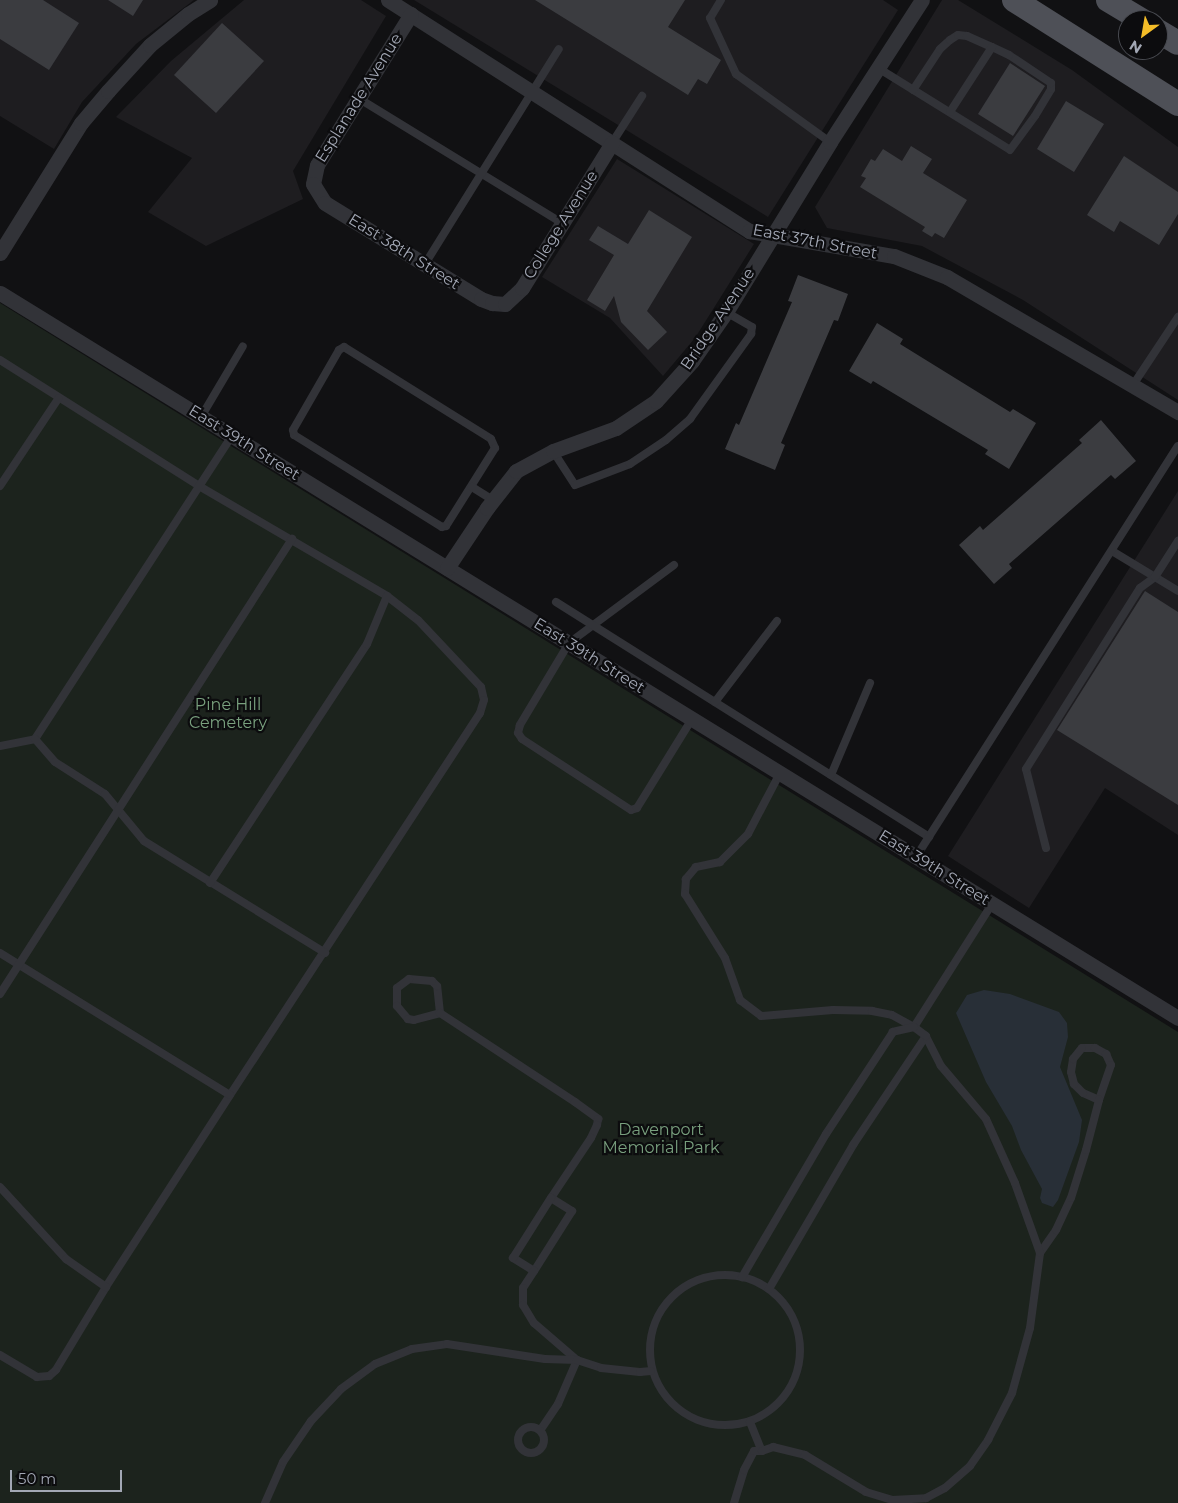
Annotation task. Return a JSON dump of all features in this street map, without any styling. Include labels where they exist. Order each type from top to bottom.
[{"type":"main road","points":[[1014,0],[1178,104]]},
{"type":"main road","points":[[1108,0],[1124,10]]},
{"type":"street","points":[[0,254],[82,123],[108,91],[150,45],[188,14],[210,0]]},
{"type":"street","name":"East 37th Street","points":[[388,0],[749,231],[894,256],[947,277],[1178,412]]},
{"type":"street","name":"Bridge Avenue","points":[[447,568],[493,500],[516,472],[553,451],[616,428],[656,401],[692,361],[726,312],[919,1]]},
{"type":"street","name":"Esplanade Avenue","points":[[313,184],[317,165],[410,14]]},
{"type":"street","name":"College Avenue","points":[[504,304],[515,297],[522,288],[612,143]]},
{"type":"street","name":"East 38th Street","points":[[313,184],[325,203],[481,299],[492,303],[504,304]]},
{"type":"street","name":"East 39th Street","points":[[0,293],[1178,1018]]},
{"type":"lane","points":[[721,0],[710,18],[736,74],[830,142]]},
{"type":"lane","points":[[878,68],[913,90],[950,112],[1010,150],[1051,89],[1050,83],[1010,55],[967,36],[958,35],[940,49],[913,90]]},
{"type":"lane","points":[[950,112],[992,47]]},
{"type":"lane","points":[[425,264],[559,49]]},
{"type":"lane","points":[[612,143],[642,96]]},
{"type":"lane","points":[[358,98],[562,223]]},
{"type":"lane","points":[[553,451],[575,485],[630,464],[666,440],[690,419],[751,334],[752,327],[726,312]]},
{"type":"lane","points":[[1133,385],[1178,317]]},
{"type":"lane","points":[[201,417],[243,346]]},
{"type":"lane","points":[[344,347],[491,439],[495,448],[472,487],[446,526],[442,527],[294,435],[293,430],[339,350],[344,347]]},
{"type":"lane","points":[[0,360],[198,486],[387,596],[418,620],[481,687],[484,700],[480,713],[106,1287],[56,1370],[49,1376],[37,1377],[0,1355]]},
{"type":"lane","points":[[0,486],[58,398]]},
{"type":"lane","points":[[0,746],[35,739],[232,436]]},
{"type":"lane","points":[[916,857],[1178,446]]},
{"type":"lane","points":[[472,487],[493,500]]},
{"type":"lane","points":[[0,994],[292,539]]},
{"type":"lane","points":[[1046,848],[1026,769],[1140,588],[1155,577],[1178,541]]},
{"type":"lane","points":[[1112,551],[1178,591]]},
{"type":"lane","points":[[674,565],[569,643],[520,725],[518,733],[522,739],[631,810],[637,808],[692,719]]},
{"type":"lane","points":[[210,883],[367,644],[387,596]]},
{"type":"lane","points":[[556,602],[929,837]]},
{"type":"lane","points":[[715,702],[777,621]]},
{"type":"lane","points":[[831,775],[870,683]]},
{"type":"lane","points":[[35,739],[55,762],[105,794],[144,841],[324,953]]},
{"type":"lane","points":[[780,773],[748,834],[720,862],[696,867],[686,879],[686,894],[725,958],[740,1000],[761,1016],[833,1010],[872,1011],[892,1015],[926,1036],[941,1066],[986,1119],[1015,1183],[1040,1253]]},
{"type":"lane","points":[[742,1276],[826,1134],[893,1032],[914,1027],[992,904]]},
{"type":"lane","points":[[0,953],[230,1095]]},
{"type":"lane","points":[[440,1013],[437,986],[432,981],[409,979],[397,988],[396,1006],[408,1019],[414,1020],[440,1013],[598,1119],[598,1125],[591,1138],[512,1258],[534,1271]]},
{"type":"lane","points":[[769,1289],[854,1145],[926,1036]]},
{"type":"lane","points":[[734,1503],[744,1470],[754,1451],[762,1451],[773,1447],[780,1447],[805,1455],[844,1481],[866,1492],[892,1500],[926,1498],[945,1488],[970,1466],[988,1440],[1012,1393],[1030,1328],[1040,1253],[1056,1230],[1071,1198],[1111,1065],[1106,1054],[1095,1048],[1082,1048],[1073,1059],[1071,1072],[1074,1084],[1083,1092],[1099,1100]]},
{"type":"lane","points":[[0,1187],[66,1259],[106,1287]]},
{"type":"lane","points":[[551,1198],[572,1211],[523,1288],[523,1305],[534,1323],[578,1360]]},
{"type":"lane","points":[[718,1275],[742,1276],[769,1289],[792,1315],[799,1337],[799,1364],[790,1388],[774,1408],[750,1422],[728,1426],[702,1422],[676,1409],[659,1389],[651,1370],[649,1344],[653,1326],[668,1299],[688,1284],[718,1275]]},
{"type":"lane","points":[[265,1503],[283,1462],[310,1421],[341,1389],[375,1364],[412,1349],[447,1344],[544,1359],[578,1360],[601,1368],[640,1372],[651,1370]]},
{"type":"lane","points":[[540,1431],[558,1404],[578,1360]]},
{"type":"lane","points":[[750,1422],[762,1451]]},
{"type":"shaded area","points":[[0,0],[194,0],[136,44],[82,102],[54,149],[0,116]]},
{"type":"shaded area","points":[[244,0],[361,0],[386,16],[293,171],[303,199],[206,246],[148,212],[192,158],[116,117],[171,61]]},
{"type":"shaded area","points":[[414,0],[883,0],[898,10],[768,217]]},
{"type":"shaded area","points":[[942,0],[958,0],[1072,70],[1178,147],[1178,400],[1023,300],[922,246],[827,228],[815,207]]},
{"type":"shaded area","points":[[617,159],[754,244],[695,338],[663,376],[610,318],[542,277]]},
{"type":"shaded area","points":[[1178,491],[1178,835],[1105,788],[1029,908],[948,856]]},
{"type":"shaded area","points":[[984,990],[1010,994],[1059,1012],[1067,1023],[1068,1037],[1060,1067],[1082,1120],[1079,1142],[1058,1200],[1053,1207],[1042,1203],[1040,1198],[1042,1189],[1021,1150],[1012,1126],[986,1082],[956,1013],[967,995]]},
{"type":"green space","name":"Davenport Memorial Park","points":[[0,303],[1178,1032],[1178,1503],[0,1503]]},
{"type":"building","points":[[0,0],[43,0],[79,23],[49,70],[0,39]]},
{"type":"building","points":[[108,0],[143,0],[133,16]]},
{"type":"building","points":[[535,0],[685,0],[668,27],[721,60],[707,84],[698,79],[688,95]]},
{"type":"building","points":[[222,23],[264,61],[216,113],[174,75]]},
{"type":"building","points":[[1010,63],[1045,86],[1013,136],[978,114]]},
{"type":"building","points":[[1066,101],[1104,124],[1074,172],[1037,149]]},
{"type":"building","points":[[911,146],[932,159],[923,173],[967,200],[944,238],[935,233],[932,237],[922,231],[925,227],[860,187],[866,178],[861,176],[871,159],[875,161],[883,149],[902,161]]},
{"type":"building","points":[[1124,156],[1178,192],[1178,214],[1159,245],[1120,221],[1114,232],[1087,215]]},
{"type":"building","points":[[649,210],[692,237],[647,311],[667,332],[648,350],[621,322],[614,296],[605,311],[587,300],[614,255],[589,240],[598,226],[628,244]]},
{"type":"building","points":[[798,275],[848,294],[838,321],[834,320],[781,443],[785,445],[775,470],[725,449],[736,423],[739,425],[792,302],[788,301]]},
{"type":"building","points":[[877,323],[903,339],[900,344],[1010,412],[1013,409],[1036,423],[1009,469],[985,454],[988,450],[873,381],[871,384],[849,371]]},
{"type":"building","points":[[1101,420],[1136,461],[1115,479],[1111,475],[1009,564],[1012,568],[994,584],[959,545],[980,526],[983,530],[1082,443],[1079,440]]},
{"type":"building","points":[[1145,591],[1178,612],[1178,805],[1057,730]]},
{"type":"park label","name":"Pine Hill Cemetery","points":[[228,714]]}]
